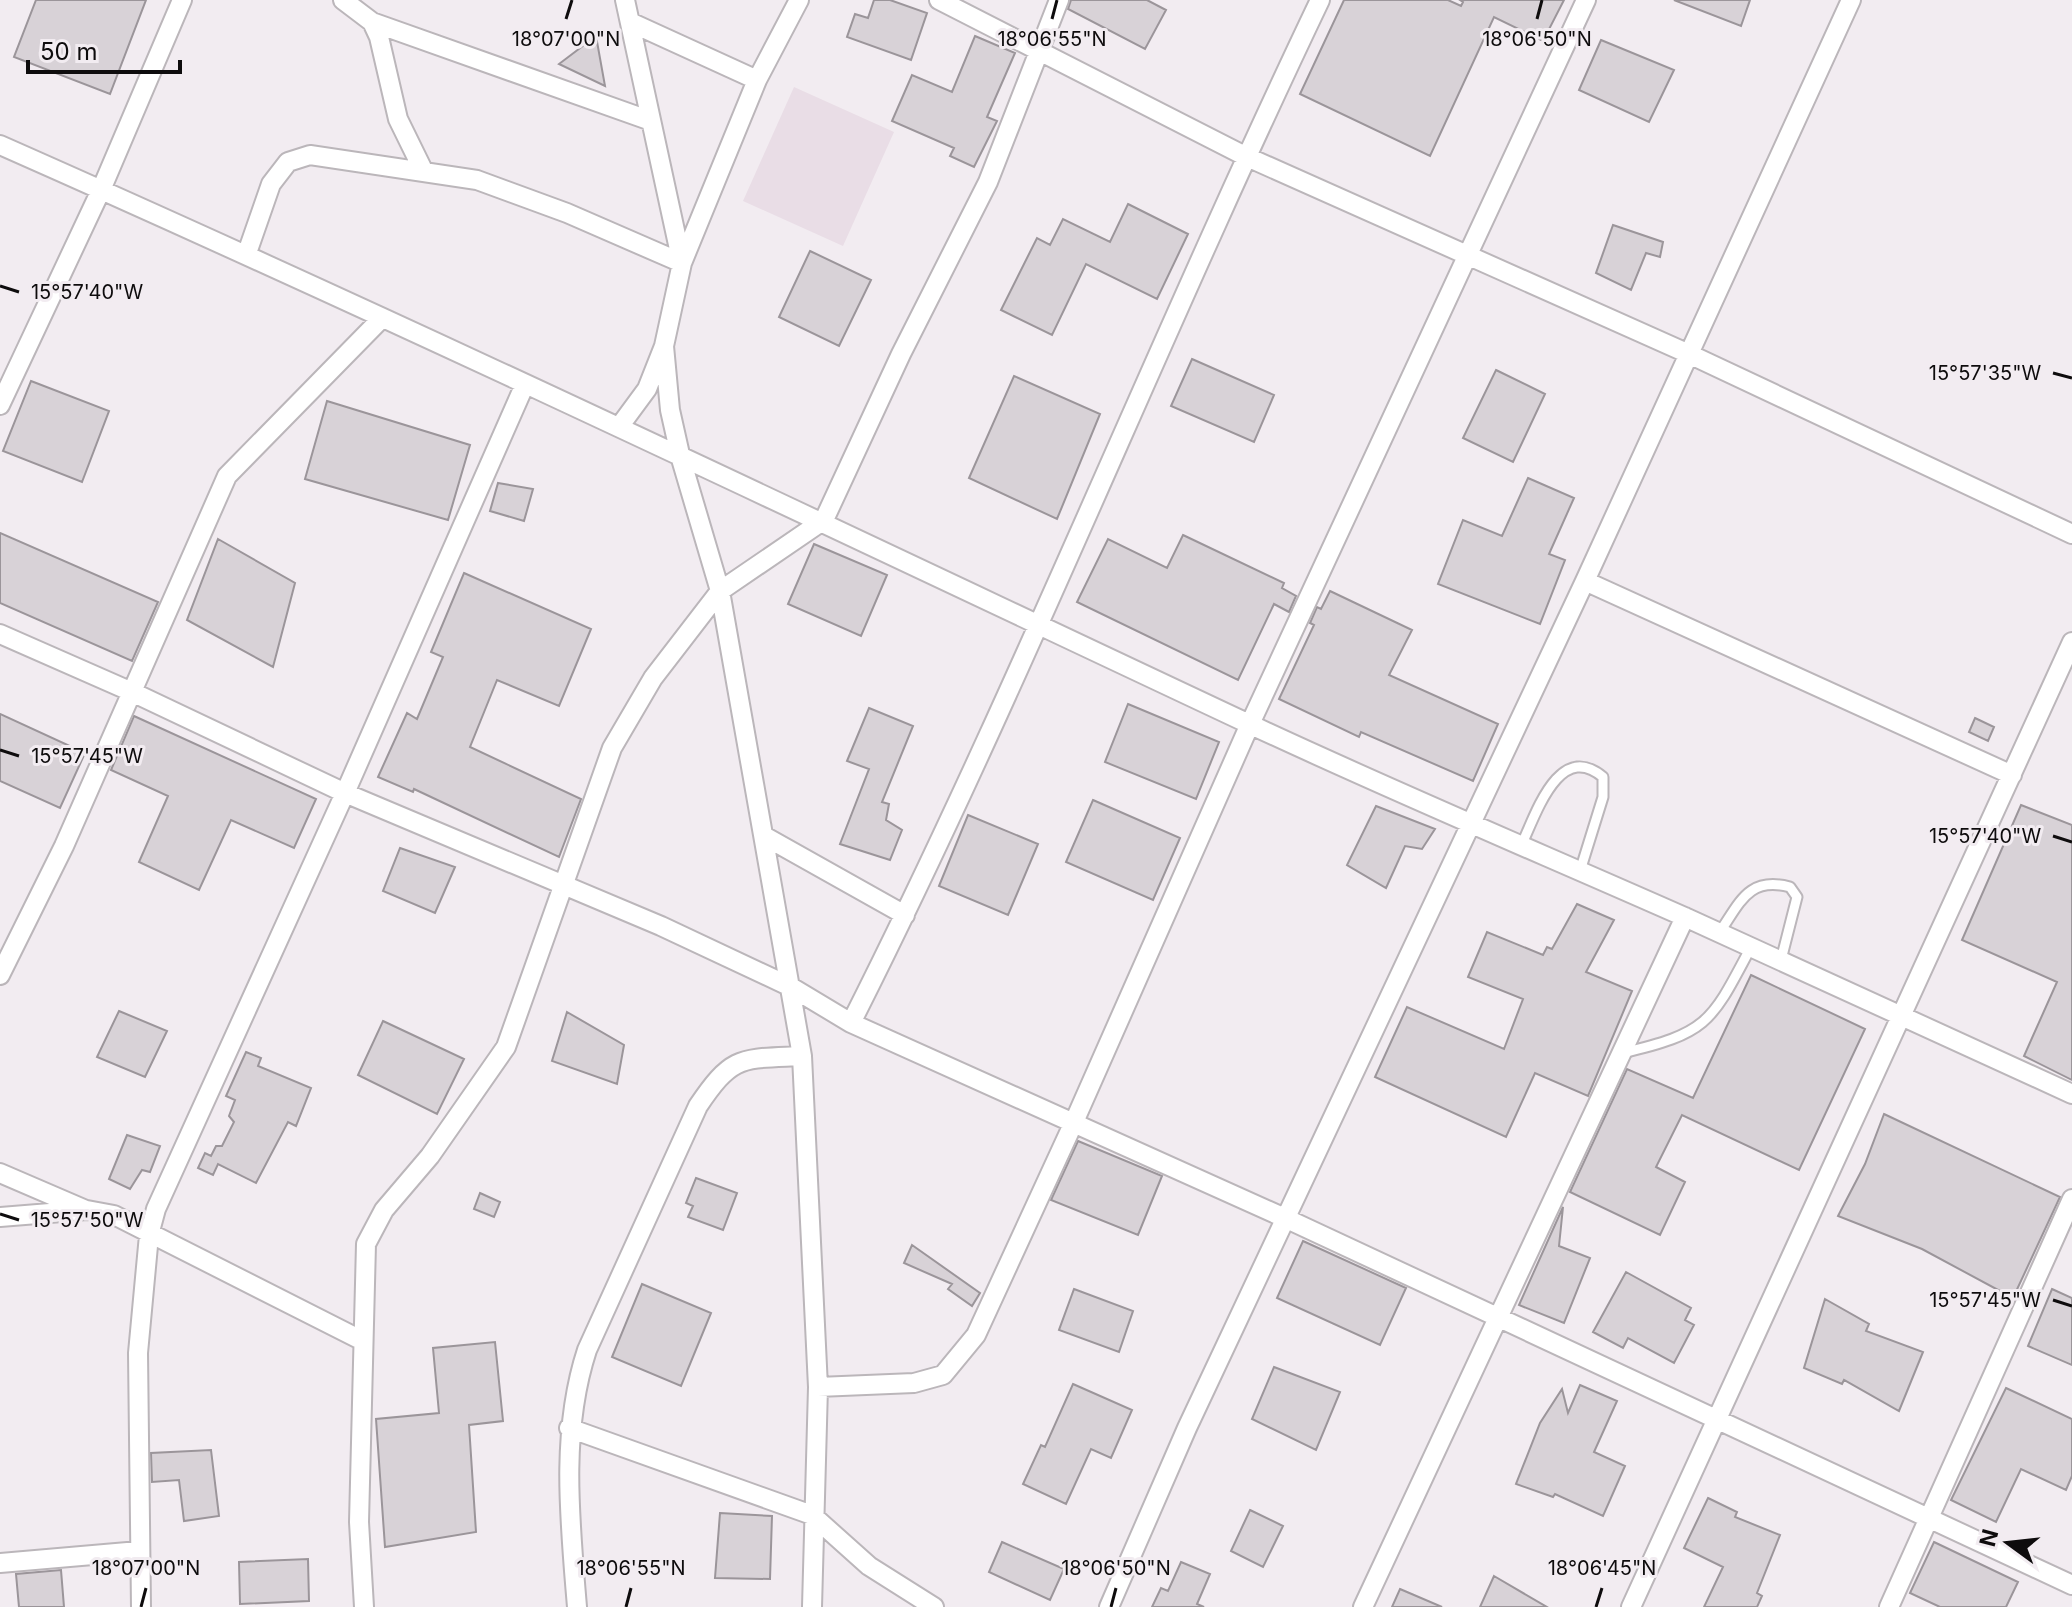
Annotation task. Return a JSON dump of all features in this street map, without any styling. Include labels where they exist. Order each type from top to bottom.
[{"type":"street","points":[[0,405],[101,190],[182,0]]},
{"type":"street","points":[[343,0],[372,22],[651,121]]},
{"type":"street","points":[[625,0],[682,263]]},
{"type":"street","points":[[619,427],[647,389],[664,346],[682,263],[757,80],[799,0]]},
{"type":"street","points":[[939,0],[1245,156],[1689,354],[2072,534]]},
{"type":"street","points":[[364,1607],[359,1522],[361,1340],[366,1244],[384,1210],[430,1156],[506,1047],[612,748],[653,678],[720,591],[824,520],[901,354],[988,182],[1059,0]]},
{"type":"street","points":[[851,1023],[905,915],[1040,623],[1245,156],[1320,0]]},
{"type":"street","points":[[818,1387],[914,1383],[943,1375],[960,1360],[976,1335],[1250,724],[1465,254],[1586,0]]},
{"type":"street","points":[[1109,1607],[1187,1428],[1585,581],[1851,0]]},
{"type":"street","points":[[372,22],[379,37],[398,119],[423,170]]},
{"type":"street","points":[[630,22],[757,80]]},
{"type":"street","points":[[0,145],[247,253],[681,459],[824,520],[1250,724],[1781,960],[2072,1094]]},
{"type":"street","points":[[247,253],[271,184],[288,162],[310,155],[477,180],[567,213],[682,263]]},
{"type":"street","points":[[0,975],[64,846],[227,476],[382,318]]},
{"type":"street","points":[[664,346],[670,410],[681,459],[720,591],[766,837],[802,1056],[818,1387],[812,1515],[812,1607]]},
{"type":"street","points":[[141,1607],[138,1353],[149,1235],[165,1188],[345,793],[525,384]]},
{"type":"street","points":[[1585,581],[2012,775]]},
{"type":"street","points":[[0,634],[132,692],[345,793],[661,926],[791,987],[851,1023],[1287,1219],[2072,1585]]},
{"type":"street","points":[[1631,1607],[2072,642]]},
{"type":"street","points":[[766,837],[905,915]]},
{"type":"street","points":[[1363,1607],[1685,917]]},
{"type":"street","points":[[577,1607],[569,1428],[575,1387],[587,1350],[698,1106],[720,1073],[737,1063],[802,1056]]},
{"type":"street","points":[[0,1173],[87,1210],[114,1215],[361,1340]]},
{"type":"street","points":[[1889,1607],[2072,1199]]},
{"type":"street","points":[[0,1217],[87,1210]]},
{"type":"street","points":[[569,1428],[812,1515],[869,1566],[934,1607]]},
{"type":"street","points":[[0,1563],[139,1551]]},
{"type":"lane","points":[[1521,846],[1556,778],[1575,765],[1590,766],[1603,777],[1603,797],[1580,871]]},
{"type":"lane","points":[[1719,933],[1755,886],[1770,882],[1790,887],[1797,897],[1781,960]]},
{"type":"lane","points":[[1622,1053],[1669,1042],[1699,1027],[1720,1005],[1751,947]]},
{"type":"shaded area","points":[[794,87],[894,132],[843,246],[743,201]]},
{"type":"building","points":[[36,0],[146,0],[110,94],[14,57]]},
{"type":"building","points":[[874,0],[890,0],[927,13],[911,60],[847,37],[855,14],[868,18]]},
{"type":"building","points":[[1071,0],[1147,0],[1166,10],[1145,49],[1068,9]]},
{"type":"building","points":[[1344,0],[1448,0],[1461,6],[1463,2],[1460,0],[1564,0],[1543,41],[1494,17],[1430,156],[1300,94]]},
{"type":"building","points":[[1674,0],[1750,0],[1741,26]]},
{"type":"building","points":[[596,36],[605,86],[559,64]]},
{"type":"building","points":[[975,36],[1015,53],[987,117],[997,121],[974,167],[950,156],[954,148],[892,121],[912,75],[952,92]]},
{"type":"building","points":[[1601,40],[1674,70],[1649,122],[1579,90]]},
{"type":"building","points":[[1128,204],[1188,234],[1157,299],[1086,264],[1052,335],[1001,310],[1037,238],[1050,245],[1063,219],[1110,242]]},
{"type":"building","points":[[1613,225],[1663,242],[1660,257],[1646,253],[1631,290],[1596,273]]},
{"type":"building","points":[[810,251],[871,280],[839,346],[779,317]]},
{"type":"building","points":[[1192,359],[1274,395],[1254,442],[1171,406]]},
{"type":"building","points":[[1496,370],[1545,394],[1513,462],[1463,438]]},
{"type":"building","points":[[1014,376],[1100,414],[1057,519],[969,478]]},
{"type":"building","points":[[31,381],[109,411],[82,482],[3,451]]},
{"type":"building","points":[[327,401],[470,445],[448,520],[305,479]]},
{"type":"building","points":[[1528,478],[1574,498],[1549,554],[1565,560],[1540,624],[1438,584],[1463,520],[1502,536]]},
{"type":"building","points":[[498,483],[533,489],[524,521],[490,511]]},
{"type":"building","points":[[0,533],[158,602],[132,661],[0,603]]},
{"type":"building","points":[[1183,535],[1284,583],[1282,588],[1296,596],[1289,612],[1274,604],[1238,680],[1077,602],[1108,539],[1167,568]]},
{"type":"building","points":[[218,539],[295,583],[273,667],[187,620]]},
{"type":"building","points":[[814,544],[887,575],[861,636],[788,604]]},
{"type":"building","points":[[464,573],[591,629],[559,706],[497,680],[470,747],[581,799],[559,857],[414,789],[413,792],[378,777],[407,713],[417,719],[443,657],[431,652]]},
{"type":"building","points":[[1330,591],[1412,630],[1389,675],[1498,724],[1473,781],[1361,732],[1359,737],[1279,699],[1314,625],[1310,623],[1317,607],[1321,609]]},
{"type":"building","points":[[1128,704],[1219,742],[1196,799],[1105,762]]},
{"type":"building","points":[[869,708],[913,726],[882,802],[889,804],[886,820],[902,830],[890,860],[840,844],[869,769],[847,761]]},
{"type":"building","points":[[0,714],[85,753],[60,808],[0,781]]},
{"type":"building","points":[[134,716],[316,799],[294,848],[231,820],[199,890],[139,862],[168,796],[111,770]]},
{"type":"building","points":[[1975,718],[1994,727],[1988,741],[1969,732]]},
{"type":"building","points":[[1093,800],[1180,838],[1153,900],[1066,862]]},
{"type":"building","points":[[2021,805],[2072,825],[2072,1080],[2024,1056],[2057,982],[1962,940]]},
{"type":"building","points":[[1376,806],[1435,829],[1422,849],[1405,846],[1386,888],[1347,865]]},
{"type":"building","points":[[968,815],[1038,844],[1008,915],[939,886]]},
{"type":"building","points":[[400,848],[455,867],[435,913],[383,891]]},
{"type":"building","points":[[1577,904],[1614,920],[1586,972],[1632,991],[1588,1096],[1535,1073],[1506,1137],[1375,1077],[1407,1007],[1504,1049],[1523,999],[1468,977],[1487,932],[1543,955],[1547,947],[1552,949]]},
{"type":"building","points":[[1751,975],[1865,1029],[1799,1170],[1682,1115],[1656,1167],[1685,1182],[1660,1235],[1570,1192],[1627,1069],[1693,1098]]},
{"type":"building","points":[[119,1011],[167,1031],[145,1077],[97,1057]]},
{"type":"building","points":[[567,1012],[624,1045],[617,1084],[552,1061]]},
{"type":"building","points":[[383,1021],[464,1059],[437,1114],[358,1075]]},
{"type":"building","points":[[246,1052],[261,1058],[258,1066],[311,1088],[296,1126],[288,1122],[256,1183],[218,1164],[213,1175],[198,1168],[205,1153],[211,1156],[216,1146],[222,1146],[234,1122],[229,1116],[235,1100],[226,1096]]},
{"type":"building","points":[[1884,1114],[2060,1197],[2013,1298],[1922,1249],[1838,1216],[1865,1164]]},
{"type":"building","points":[[127,1135],[160,1146],[150,1172],[142,1170],[130,1189],[109,1179]]},
{"type":"building","points":[[1078,1141],[1162,1176],[1138,1235],[1051,1200]]},
{"type":"building","points":[[696,1178],[737,1193],[723,1230],[688,1217],[693,1206],[686,1203]]},
{"type":"building","points":[[480,1193],[500,1202],[494,1217],[474,1209]]},
{"type":"building","points":[[1563,1207],[1559,1246],[1590,1258],[1564,1323],[1519,1305]]},
{"type":"building","points":[[1303,1241],[1406,1288],[1380,1345],[1277,1298]]},
{"type":"building","points":[[912,1245],[980,1293],[972,1306],[948,1289],[952,1284],[904,1263]]},
{"type":"building","points":[[1626,1272],[1691,1308],[1685,1320],[1694,1325],[1674,1363],[1628,1338],[1623,1348],[1593,1332]]},
{"type":"building","points":[[642,1284],[711,1313],[681,1386],[612,1357]]},
{"type":"building","points":[[1074,1289],[1133,1311],[1119,1352],[1059,1330]]},
{"type":"building","points":[[2052,1289],[2072,1298],[2072,1365],[2028,1346]]},
{"type":"building","points":[[1825,1299],[1869,1324],[1866,1331],[1923,1352],[1899,1411],[1844,1380],[1842,1384],[1804,1368]]},
{"type":"building","points":[[495,1342],[503,1421],[469,1425],[476,1532],[385,1547],[376,1419],[439,1413],[433,1348]]},
{"type":"building","points":[[1274,1367],[1340,1392],[1316,1450],[1252,1419]]},
{"type":"building","points":[[1073,1384],[1132,1410],[1111,1458],[1091,1449],[1066,1504],[1023,1484],[1041,1445],[1045,1447]]},
{"type":"building","points":[[1580,1385],[1617,1401],[1594,1452],[1625,1466],[1603,1516],[1555,1494],[1553,1497],[1516,1484],[1540,1423],[1562,1389],[1568,1413]]},
{"type":"building","points":[[2006,1388],[2072,1419],[2072,1476],[2066,1490],[2021,1469],[1996,1522],[1951,1500]]},
{"type":"building","points":[[211,1450],[219,1516],[184,1521],[179,1480],[152,1482],[151,1453]]},
{"type":"building","points":[[1708,1498],[1737,1512],[1735,1517],[1780,1535],[1757,1593],[1762,1596],[1757,1607],[1704,1607],[1723,1567],[1684,1548]]},
{"type":"building","points":[[1250,1510],[1283,1526],[1263,1567],[1231,1551]]},
{"type":"building","points":[[720,1513],[772,1516],[770,1579],[715,1578]]},
{"type":"building","points":[[1002,1542],[1064,1569],[1050,1600],[989,1572]]},
{"type":"building","points":[[1934,1542],[2018,1582],[2006,1607],[1940,1607],[1910,1593]]},
{"type":"building","points":[[308,1559],[309,1601],[240,1604],[239,1562]]},
{"type":"building","points":[[1181,1562],[1210,1574],[1197,1604],[1204,1607],[1152,1607],[1161,1588],[1168,1591]]},
{"type":"building","points":[[61,1570],[64,1607],[19,1607],[16,1574]]},
{"type":"building","points":[[1494,1576],[1547,1607],[1480,1607]]},
{"type":"building","points":[[1400,1589],[1442,1607],[1392,1607]]}]
